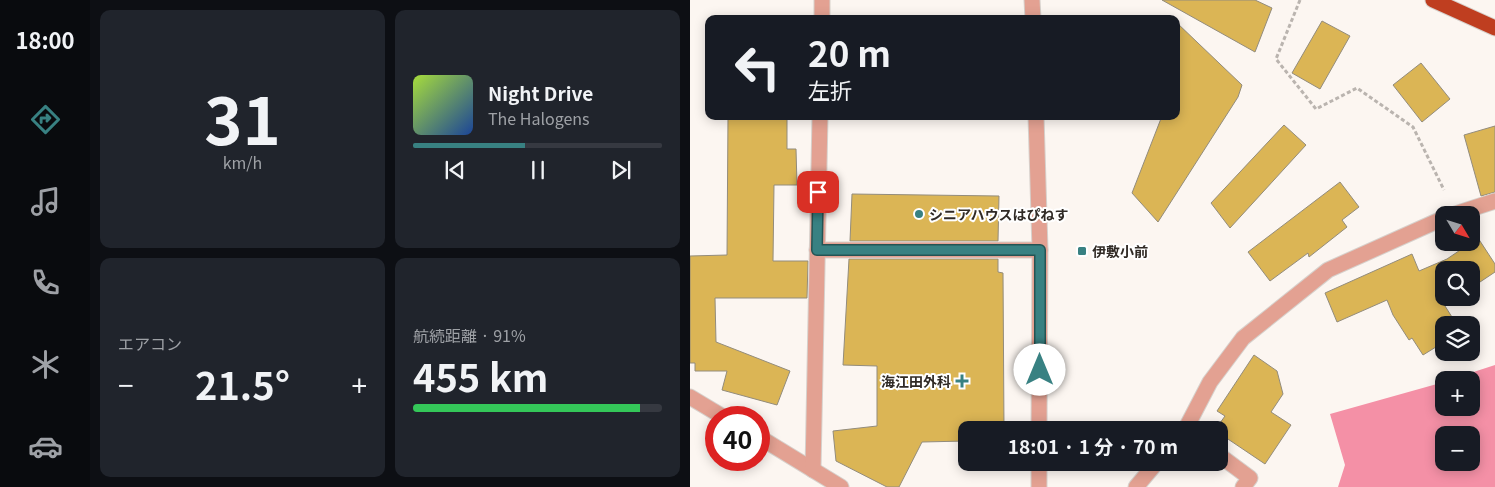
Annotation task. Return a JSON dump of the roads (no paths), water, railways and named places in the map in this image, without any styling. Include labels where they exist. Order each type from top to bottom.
[{"type":"highway","points":[[1433,0],[1495,28]]},
{"type":"street","points":[[822,0],[822,15]]},
{"type":"street","points":[[1032,0],[1033,15]]},
{"type":"street","points":[[813,470],[820,120]]},
{"type":"street","points":[[1036,120],[1040,250],[1040,421]]},
{"type":"street","points":[[1480,206],[1495,201]]},
{"type":"street","points":[[1190,421],[1210,382],[1243,338],[1328,270],[1435,223]]},
{"type":"street","points":[[817,250],[1040,250]]},
{"type":"street","points":[[690,397],[705,406]]},
{"type":"street","points":[[770,444],[841,487]]},
{"type":"street","points":[[1228,462],[1250,478],[1243,487]]},
{"type":"street","points":[[1039,471],[1039,487]]},
{"type":"street","points":[[1136,487],[1150,471]]},
{"type":"place","name":"シニアハウスはぴねす","points":[[919,214]]},
{"type":"place","name":"伊敷小前","points":[[1082,251]]},
{"type":"place","name":"海江田外科","points":[[962,381]]}]
